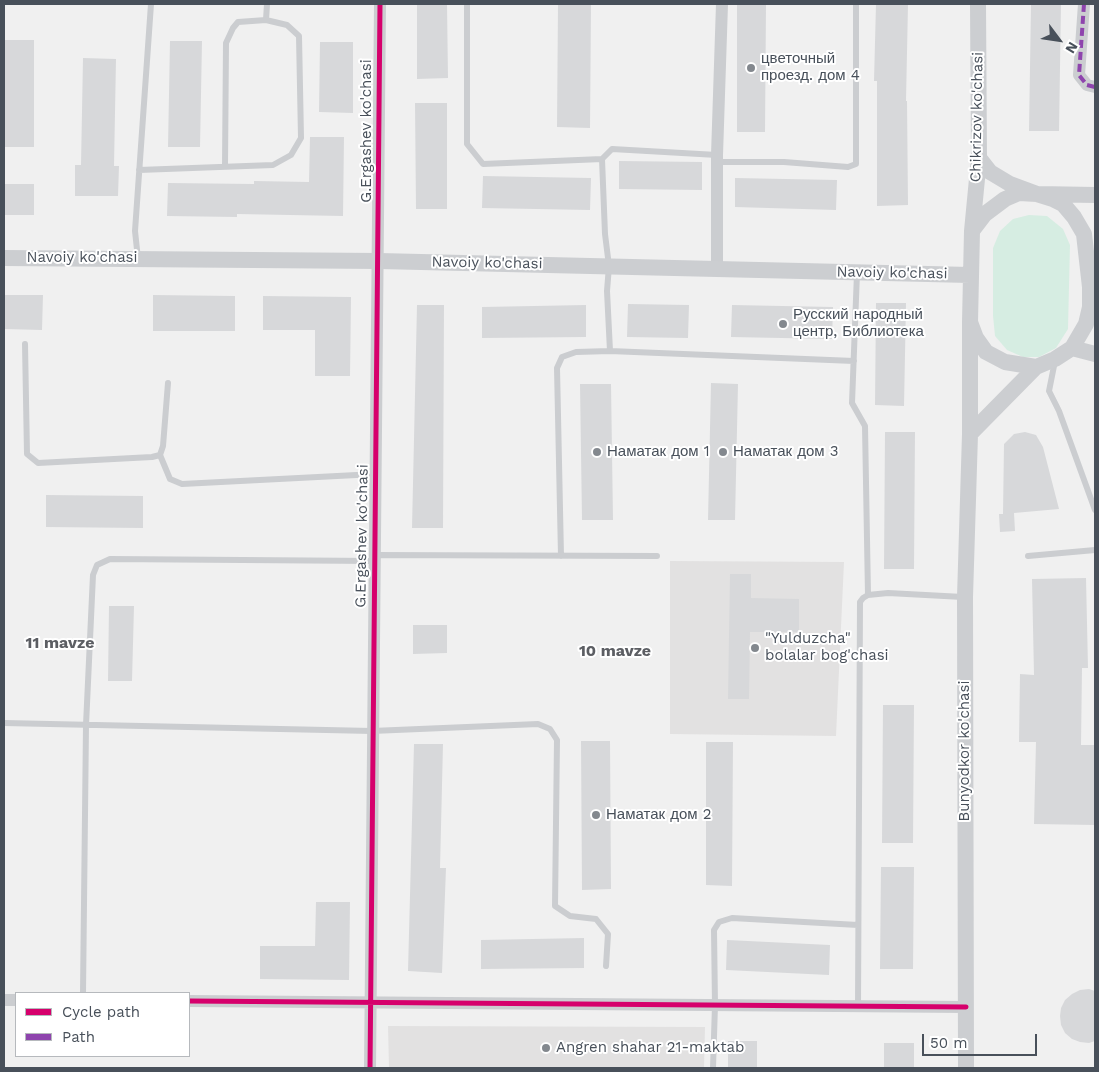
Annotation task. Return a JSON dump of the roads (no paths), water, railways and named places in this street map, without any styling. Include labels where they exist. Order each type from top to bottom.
[{"type":"main road","name":"Chikrizov ko'chasi","points":[[972,231],[979,158],[978,4]]},
{"type":"main road","points":[[970,434],[1036,367],[1055,359],[1072,348],[1086,324],[1093,290],[1091,248],[1074,217],[1063,204],[1010,184],[990,172],[979,158]]},
{"type":"main road","points":[[970,434],[970,275],[972,231],[985,214],[1005,199],[1019,193],[1095,195]]},
{"type":"main road","name":"Navoiy ko'chasi","points":[[4,258],[378,261],[970,275]]},
{"type":"main road","points":[[970,322],[976,338],[986,352],[1005,362],[1036,367]]},
{"type":"main road","points":[[1072,348],[1095,354]]},
{"type":"main road","name":"Bunyodkor ko'chasi","points":[[966,1068],[965,597],[970,434]]},
{"type":"street","name":"G.Ergashev ko'chasi","points":[[370,1068],[369,1002],[380,4]]},
{"type":"street","points":[[717,269],[717,158],[722,4]]},
{"type":"street","points":[[1084,4],[1079,75],[1087,85],[1095,87]]},
{"type":"street","points":[[190,1001],[966,1006]]},
{"type":"lane","points":[[138,259],[135,231],[151,4]]},
{"type":"lane","points":[[266,20],[267,4]]},
{"type":"lane","points":[[467,4],[466,144],[483,164],[602,159],[612,150],[848,167],[856,164],[856,4]]},
{"type":"lane","points":[[140,170],[273,165],[291,155],[301,138],[299,36],[287,25],[266,20],[238,22],[226,43],[225,166]]},
{"type":"lane","points":[[602,159],[605,234],[609,266],[607,292],[610,351]]},
{"type":"lane","points":[[857,272],[852,403],[866,426],[868,595]]},
{"type":"lane","points":[[25,344],[28,454],[38,464],[160,455]]},
{"type":"lane","points":[[561,556],[556,368],[562,357],[576,352],[610,351],[854,361]]},
{"type":"lane","points":[[1055,359],[1048,391],[1059,411],[1095,510]]},
{"type":"lane","points":[[168,383],[163,446],[160,455],[165,471],[170,479],[182,484],[376,474]]},
{"type":"lane","points":[[1028,556],[1095,550]]},
{"type":"lane","points":[[83,992],[86,725],[93,575],[97,565],[110,559],[657,556]]},
{"type":"lane","points":[[858,1006],[860,606],[863,598],[868,595],[888,593],[965,597]]},
{"type":"lane","points":[[4,723],[372,731],[538,724],[550,729],[557,740],[555,906],[570,916],[596,919],[608,934],[606,966]]},
{"type":"lane","points":[[713,1068],[715,1005],[714,930],[719,922],[732,918],[858,925]]},
{"type":"place","name":"цветочный проезд. дом 4","points":[[751,68]]},
{"type":"place","name":"Русский народный центр, Библиотека","points":[[783,324]]},
{"type":"place","name":"Наматак дом 1","points":[[597,452]]},
{"type":"place","name":"Наматак дом 3","points":[[723,452]]},
{"type":"place","name":"\"Yulduzcha\" bolalar bog'chasi","points":[[755,648]]},
{"type":"place","name":"Наматак дом 2","points":[[596,815]]},
{"type":"place","name":"Angren shahar 21-maktab","points":[[546,1048]]},
{"type":"district","name":"11 mavze","points":[[60,643]]},
{"type":"district","name":"10 mavze","points":[[615,651]]}]
